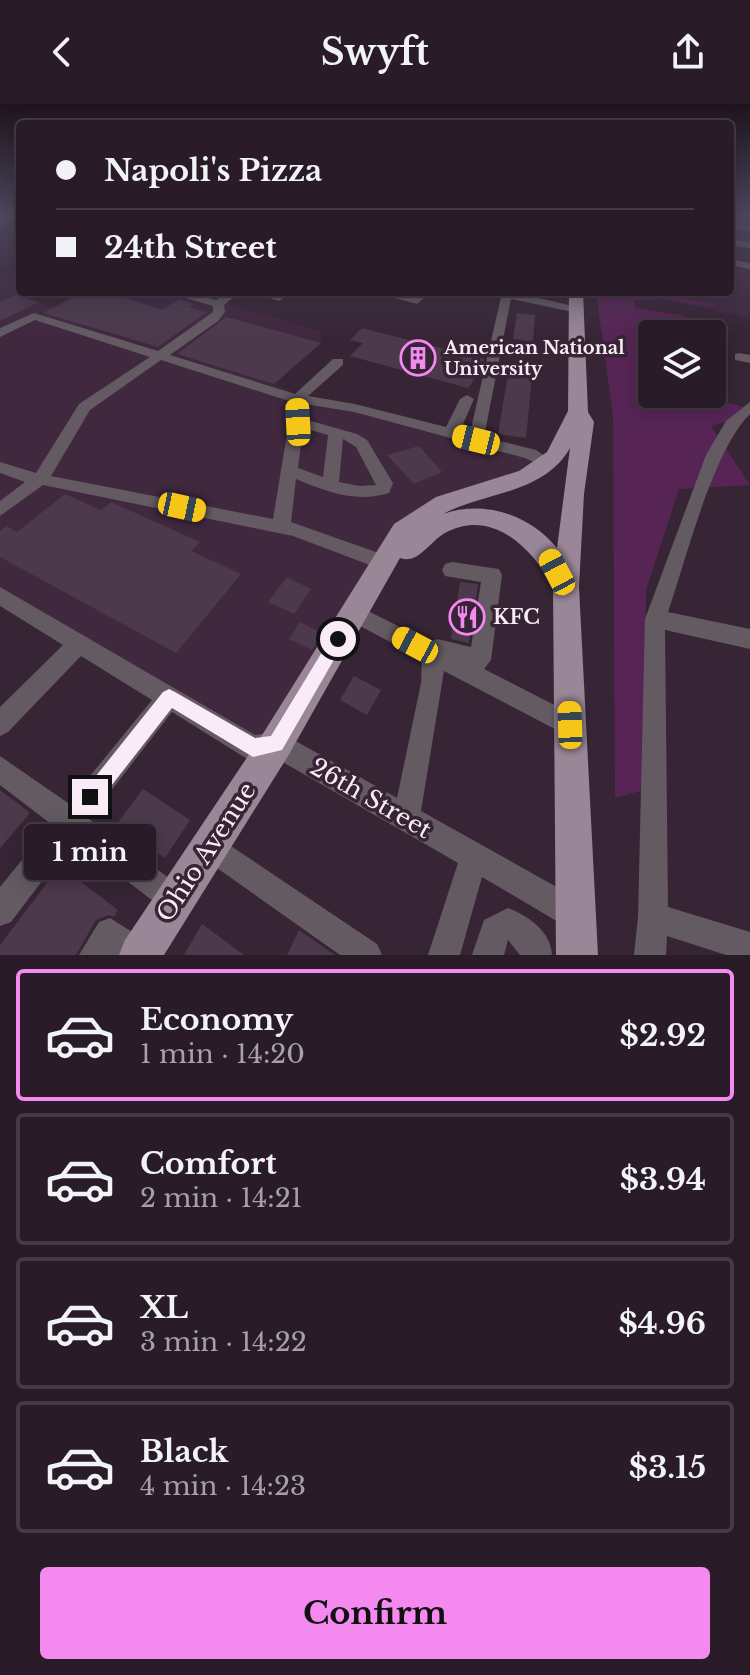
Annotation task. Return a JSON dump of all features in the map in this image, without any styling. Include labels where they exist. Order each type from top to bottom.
[{"type":"main road","points":[[576,296],[578,412],[584,422],[573,494],[566,587],[577,955]]},
{"type":"main road","points":[[573,494],[553,459],[569,420],[578,412]]},
{"type":"main road","name":"Ohio Avenue","points":[[122,953],[175,900],[210,846],[286,750],[354,613],[403,531],[420,515],[463,495],[526,477],[553,459]]},
{"type":"main road","points":[[380,568],[400,559],[434,526],[464,517],[480,517],[511,524],[538,544],[566,587]]},
{"type":"street","points":[[186,296],[218,304],[229,296]]},
{"type":"street","points":[[395,296],[417,301],[422,296]]},
{"type":"street","points":[[476,440],[507,296]]},
{"type":"street","points":[[516,296],[578,310]]},
{"type":"street","points":[[0,510],[41,478],[84,407],[214,319],[219,312],[218,304]]},
{"type":"street","points":[[0,333],[34,316],[297,399],[355,408],[553,459]]},
{"type":"street","points":[[297,399],[338,362]]},
{"type":"street","points":[[281,527],[298,422],[297,399]]},
{"type":"street","points":[[451,433],[467,399]]},
{"type":"street","points":[[650,955],[653,917],[655,619],[714,455],[731,424],[750,406]]},
{"type":"street","points":[[290,471],[352,491],[377,491],[383,489],[385,483],[362,444],[336,432],[298,422]]},
{"type":"street","points":[[331,484],[336,432]]},
{"type":"street","points":[[0,467],[29,477],[281,527],[380,568]]},
{"type":"street","points":[[434,652],[480,660],[492,575],[452,570]]},
{"type":"street","name":"26th Street","points":[[0,596],[253,748],[286,750],[576,915]]},
{"type":"street","points":[[354,613],[570,725]]},
{"type":"street","points":[[655,619],[750,639]]},
{"type":"street","points":[[0,724],[79,643]]},
{"type":"street","points":[[406,818],[432,683],[434,652]]},
{"type":"street","points":[[0,911],[169,697]]},
{"type":"street","points":[[0,769],[175,900]]},
{"type":"street","points":[[210,846],[366,955]]},
{"type":"street","points":[[444,955],[474,857]]},
{"type":"street","points":[[653,917],[750,947]]},
{"type":"street","points":[[488,955],[495,931],[508,923],[524,933],[537,951],[536,955]]},
{"type":"shaded area","points":[[734,263],[750,266],[750,317],[643,296],[734,296]]},
{"type":"shaded area","points":[[16,271],[16,296],[53,307],[76,296],[197,296],[320,331],[321,343],[275,384],[295,393],[297,399],[355,408],[548,464],[439,504],[253,748],[0,596],[0,278]]},
{"type":"shaded area","points":[[597,296],[671,296],[716,305],[711,307],[663,299],[634,300],[635,308],[680,315],[688,320],[638,320],[638,408],[726,408],[726,402],[750,409],[750,415],[711,426],[750,485],[679,489],[646,590],[644,790],[615,798],[613,417]]},
{"type":"building","points":[[16,295],[39,302],[0,321],[0,302]]},
{"type":"building","points":[[76,296],[120,296],[162,310],[179,299],[194,304],[189,307],[207,312],[158,347],[43,313]]},
{"type":"building","points":[[517,313],[535,315],[533,342],[513,339]]},
{"type":"building","points":[[226,317],[321,343],[274,384],[177,354]]},
{"type":"building","name":"American National University","points":[[362,328],[484,359],[482,368],[468,388],[350,356],[363,343],[350,340]]},
{"type":"building","points":[[510,362],[533,366],[526,438],[498,434]]},
{"type":"building","points":[[419,446],[442,472],[414,484],[387,455]]},
{"type":"building","points":[[65,494],[101,510],[111,502],[200,542],[191,551],[241,574],[176,653],[0,557],[0,531],[7,526],[17,532]]},
{"type":"building","points":[[287,577],[311,589],[294,614],[268,602]]},
{"type":"building","name":"KFC","points":[[460,582],[478,584],[469,643],[451,639]]},
{"type":"building","points":[[300,622],[322,633],[312,650],[289,639]]},
{"type":"building","points":[[354,676],[381,690],[367,715],[340,700]]},
{"type":"building","points":[[143,789],[190,820],[165,858],[116,825]]},
{"type":"building","points":[[0,790],[30,813],[0,848]]},
{"type":"building","points":[[60,866],[118,910],[114,917],[109,915],[96,920],[76,955],[0,955],[0,945]]},
{"type":"building","points":[[202,924],[244,955],[184,955]]},
{"type":"building","points":[[299,930],[335,955],[287,955]]},
{"type":"place","name":"American National University","points":[[418,358]]},
{"type":"place","name":"KFC","points":[[467,617]]},
{"type":"route","points":[[90,797],[169,697],[253,748],[276,744],[338,639]]}]
